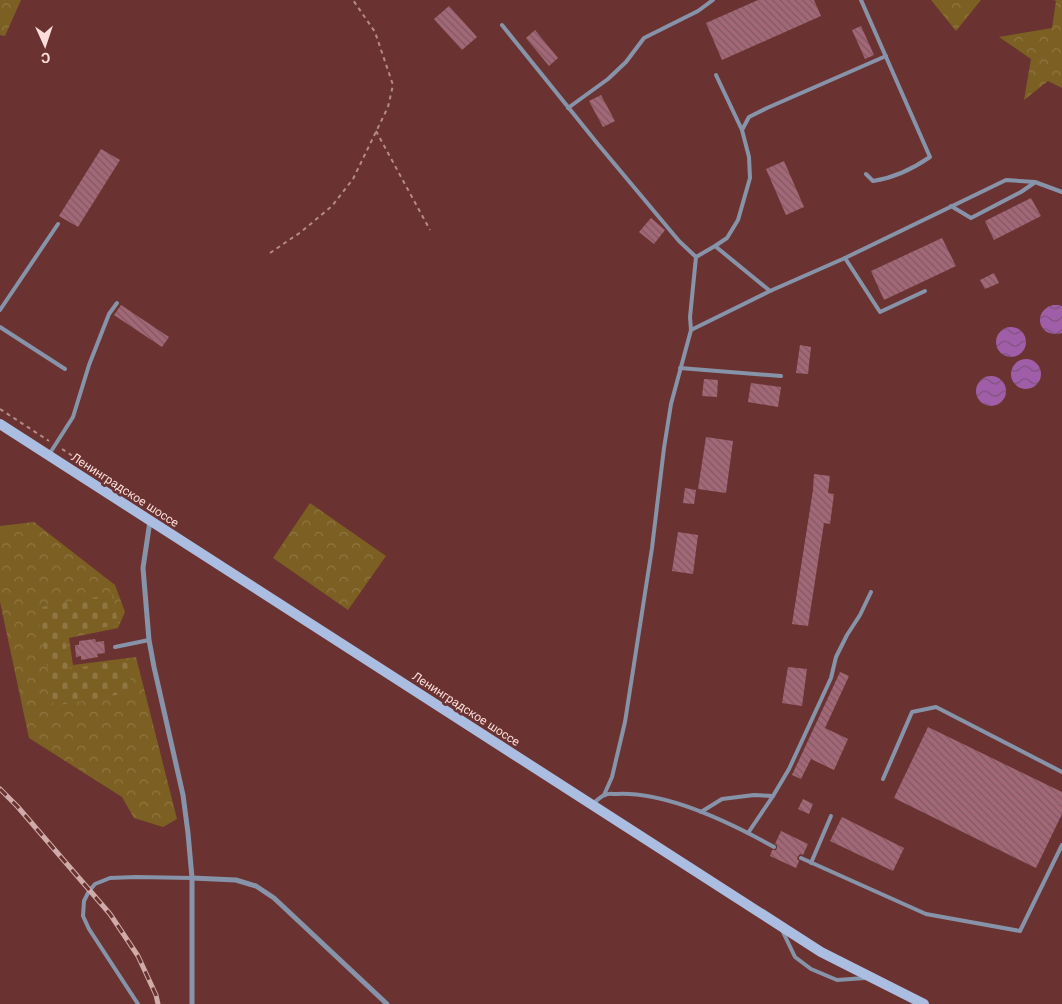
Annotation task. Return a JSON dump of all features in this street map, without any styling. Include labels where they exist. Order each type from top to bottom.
[{"type":"main road","name":"Ленинградское шоссе","points":[[0,424],[821,952],[924,1004]]},
{"type":"street","points":[[150,521],[143,568],[149,640],[183,795],[192,878],[192,1004]]},
{"type":"street","points":[[192,878],[236,880],[256,886],[274,898],[387,1004]]},
{"type":"lane","points":[[568,108],[608,79],[626,62],[644,38],[698,11],[713,0]]},
{"type":"lane","points":[[861,0],[930,157],[885,179],[872,181],[866,174]]},
{"type":"lane","points":[[502,25],[568,108],[680,241],[696,257]]},
{"type":"lane","points":[[742,130],[749,117],[886,56]]},
{"type":"lane","points":[[696,257],[727,238],[738,220],[750,178],[749,157],[742,130],[716,75]]},
{"type":"lane","points":[[691,330],[1006,180],[1035,182],[1062,192]]},
{"type":"lane","points":[[951,206],[971,218],[1021,192],[1035,182]]},
{"type":"lane","points":[[0,310],[58,224]]},
{"type":"lane","points":[[716,246],[770,291]]},
{"type":"lane","points":[[592,805],[604,795],[612,777],[625,722],[652,548],[671,404],[691,330],[690,318],[696,257]]},
{"type":"lane","points":[[845,258],[880,312],[925,291]]},
{"type":"lane","points":[[49,455],[73,418],[89,365],[109,314],[117,303]]},
{"type":"lane","points":[[0,327],[65,369]]},
{"type":"lane","points":[[680,368],[781,376]]},
{"type":"lane","points":[[748,833],[773,796],[788,769],[831,678],[836,657],[860,615],[870,592]]},
{"type":"lane","points":[[115,647],[149,640]]},
{"type":"lane","points":[[883,779],[912,712],[936,707],[1062,772]]},
{"type":"lane","points":[[604,795],[626,793],[660,798],[701,812],[774,846]]},
{"type":"lane","points":[[701,812],[722,798],[754,795],[773,796]]},
{"type":"lane","points":[[811,863],[831,816]]},
{"type":"lane","points":[[801,858],[926,914],[1020,931],[1062,845]]},
{"type":"lane","points":[[138,1004],[89,929],[83,916],[84,901],[89,891],[96,884],[110,878],[192,878]]},
{"type":"lane","points":[[780,926],[795,957],[811,970],[837,980],[870,977]]},
{"type":"path","points":[[270,253],[301,232],[332,206],[353,179],[388,106],[393,85],[375,32],[353,0]]},
{"type":"path","points":[[376,130],[430,230]]},
{"type":"path","points":[[0,409],[91,468]]},
{"type":"green space","points":[[0,0],[21,0],[5,36],[0,35]]},
{"type":"green space","points":[[931,0],[981,0],[956,31]]},
{"type":"green space","points":[[1054,0],[1062,0],[1062,88],[1048,81],[1024,100],[1031,59],[999,37],[1052,28],[1056,1]]},
{"type":"green space","points":[[310,503],[386,556],[348,610],[273,558]]},
{"type":"green space","points":[[34,522],[115,585],[125,612],[118,628],[69,638],[73,665],[136,657],[177,819],[163,827],[134,818],[122,797],[29,738],[0,602],[0,526]]},
{"type":"green space","points":[[113,594],[118,625],[64,634],[70,669],[127,659],[133,692],[54,706],[37,608]]},
{"type":"water","points":[[1053,305],[1062,306],[1062,333],[1048,333],[1041,324],[1042,313],[1046,308]]},
{"type":"water","points":[[1011,327],[1021,332],[1026,342],[1021,352],[1011,357],[1001,352],[996,342],[1001,332]]},
{"type":"water","points":[[1026,359],[1037,363],[1041,374],[1037,385],[1026,389],[1015,385],[1011,374],[1015,363]]},
{"type":"water","points":[[991,376],[1002,380],[1006,391],[1002,402],[991,406],[980,402],[976,391],[980,380]]},
{"type":"building","points":[[758,0],[814,0],[821,16],[722,60],[706,23]]},
{"type":"building","points":[[449,6],[477,37],[462,50],[434,19]]},
{"type":"building","points":[[861,26],[874,55],[865,59],[852,30]]},
{"type":"building","points":[[535,30],[558,58],[549,66],[526,38]]},
{"type":"building","points":[[601,95],[615,121],[603,127],[589,101]]},
{"type":"building","points":[[101,149],[120,160],[78,227],[59,216]]},
{"type":"building","points":[[784,161],[804,207],[786,215],[766,169]]},
{"type":"building","points":[[1031,198],[1041,216],[994,240],[985,221]]},
{"type":"building","points":[[651,218],[665,230],[654,244],[639,232]]},
{"type":"building","points":[[942,238],[956,266],[884,300],[871,271]]},
{"type":"building","points":[[994,273],[999,283],[985,289],[980,280]]},
{"type":"building","points":[[121,305],[169,337],[162,347],[114,315]]},
{"type":"building","points":[[800,345],[811,347],[808,374],[796,373]]},
{"type":"building","points":[[704,379],[718,380],[717,397],[702,396]]},
{"type":"building","points":[[751,383],[781,387],[778,407],[748,402]]},
{"type":"building","points":[[706,437],[733,441],[726,493],[698,489]]},
{"type":"building","points":[[814,474],[830,476],[828,493],[834,494],[830,524],[824,523],[808,626],[792,624]]},
{"type":"building","points":[[685,488],[696,490],[694,504],[683,503]]},
{"type":"building","points":[[678,532],[698,535],[693,574],[672,571]]},
{"type":"building","points":[[95,639],[96,642],[104,641],[105,653],[97,654],[98,657],[81,660],[81,656],[76,657],[75,645],[79,645],[79,641]]},
{"type":"building","points":[[788,667],[807,669],[802,706],[782,703]]},
{"type":"building","points":[[840,672],[849,676],[825,728],[848,739],[834,770],[811,759],[801,779],[792,775]]},
{"type":"building","points":[[928,727],[1062,792],[1062,814],[1036,868],[894,798]]},
{"type":"building","points":[[803,799],[813,804],[809,814],[798,809]]},
{"type":"building","points":[[842,817],[904,848],[893,871],[830,841]]},
{"type":"building","points":[[781,831],[808,844],[803,855],[800,854],[798,856],[797,859],[799,861],[796,868],[770,856],[772,850],[777,848],[775,844]]},
{"type":"railway","points":[[0,789],[17,806],[110,914],[138,956],[156,995],[158,1004]]}]
